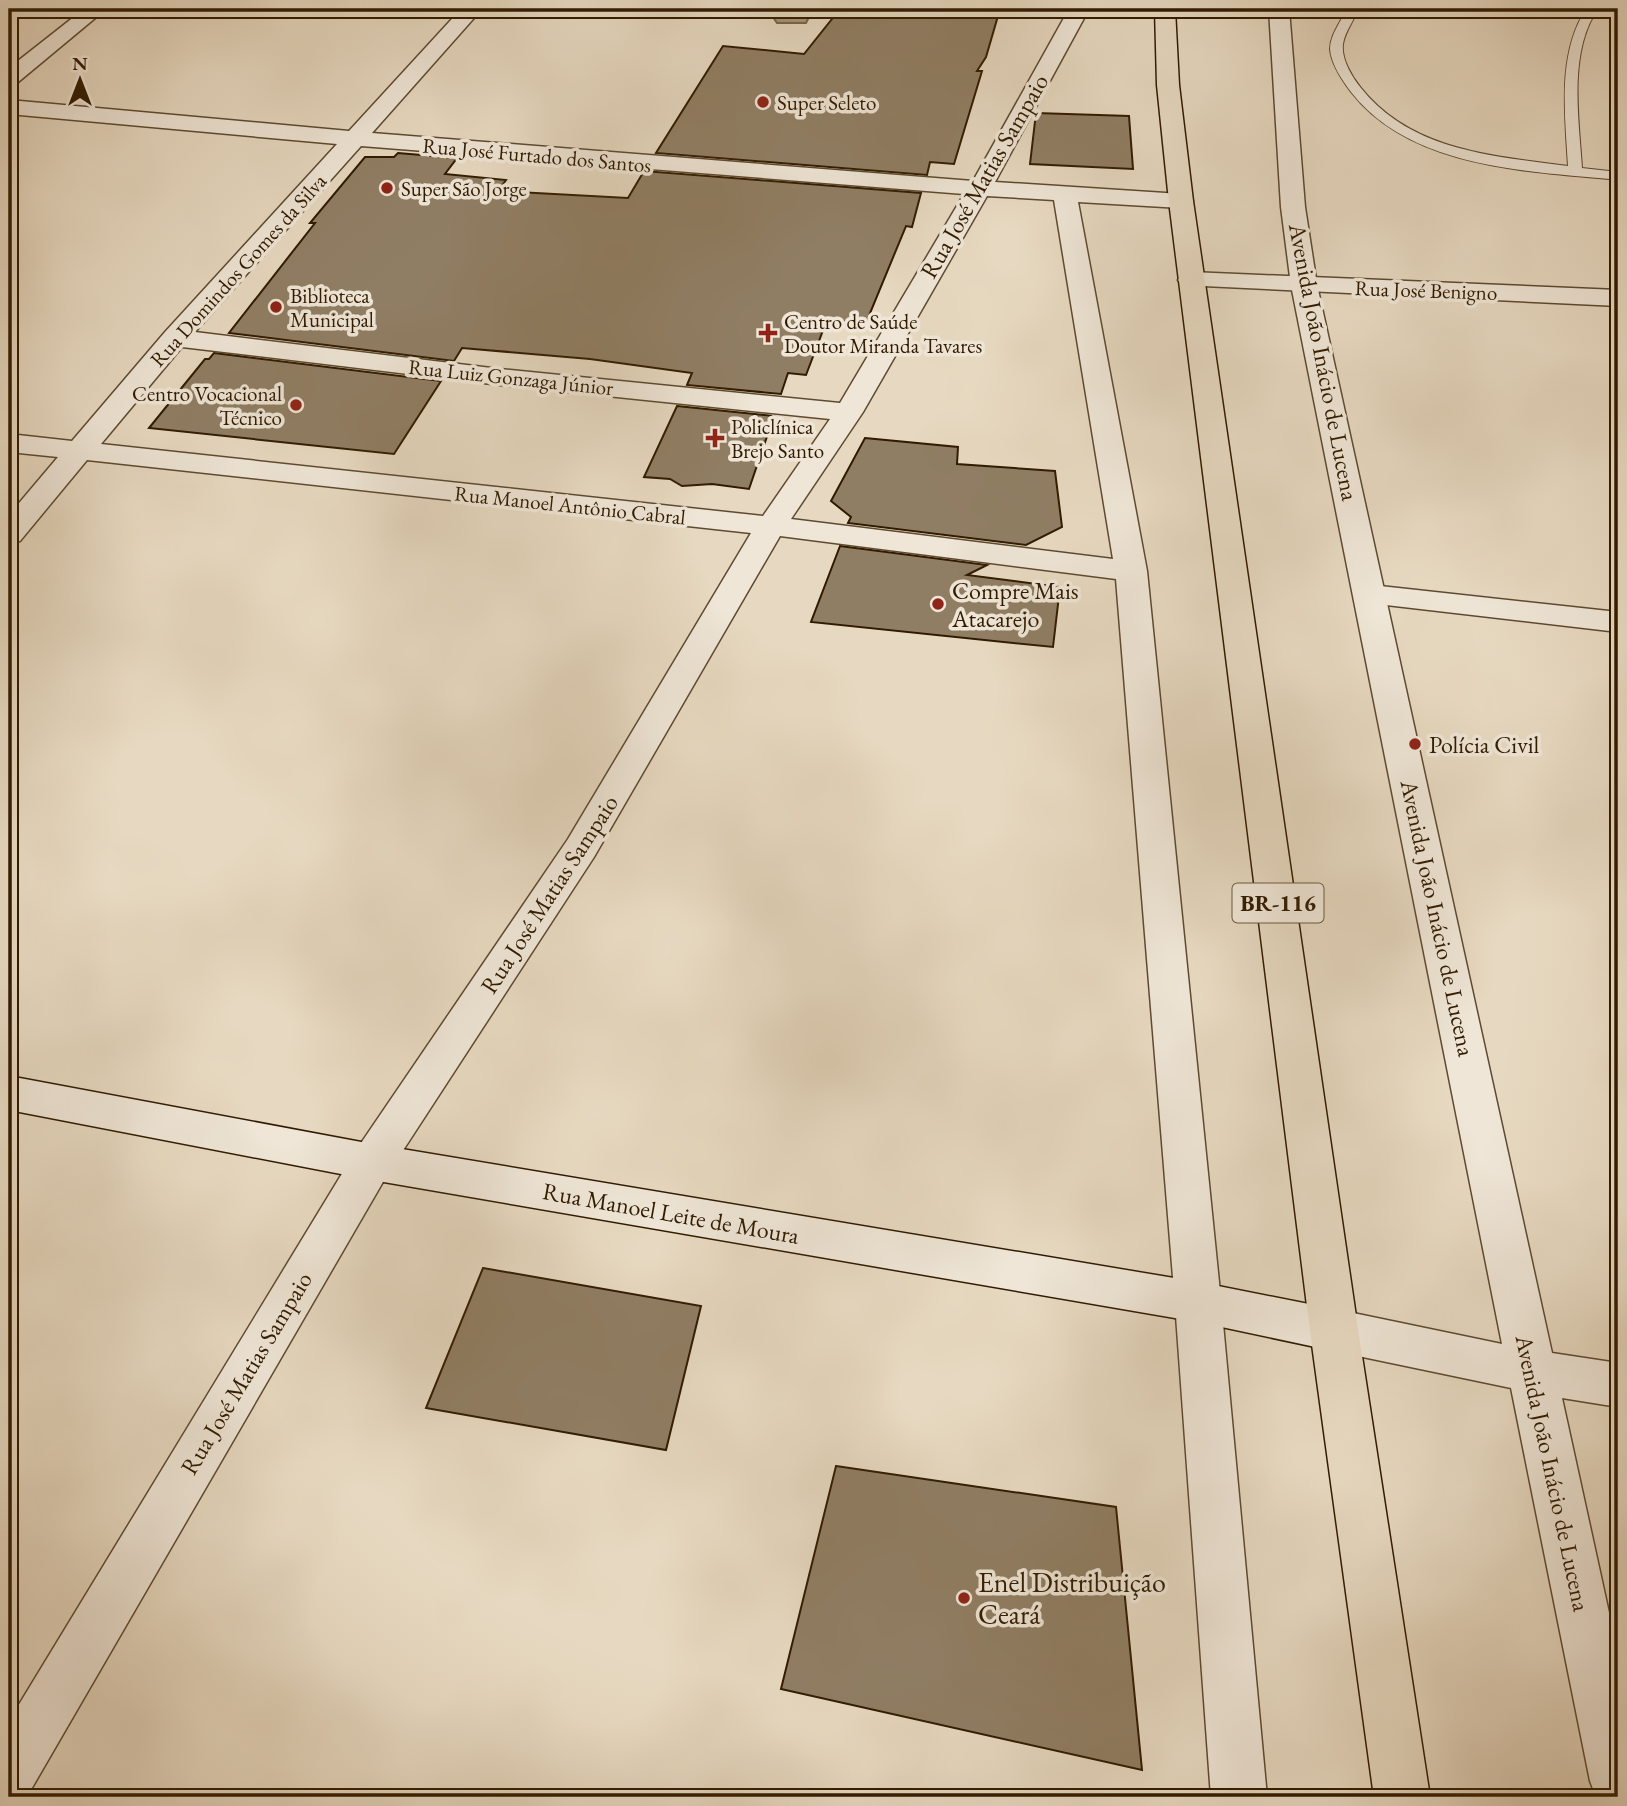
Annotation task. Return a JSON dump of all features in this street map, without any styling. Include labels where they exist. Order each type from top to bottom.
[{"type":"highway","name":"BR-116","points":[[1165,9],[1164,33],[1191,280],[1334,1329],[1402,1797]]},
{"type":"street","points":[[9,78],[96,9]]},
{"type":"street","name":"Rua Domindos Gomes da Silva","points":[[9,534],[175,338],[471,9]]},
{"type":"street","name":"Rua José Matias Sampaio","points":[[9,1773],[372,1162],[582,849],[771,526],[849,412],[921,284],[981,188],[1079,9]]},
{"type":"street","name":"Avenida João Inácio de Lucena","points":[[1279,9],[1293,207],[1304,285],[1618,1781]]},
{"type":"street","name":"Rua José Furtado dos Santos","points":[[9,107],[353,140],[1181,201]]},
{"type":"street","points":[[1065,194],[1131,570],[1198,1302],[1239,1797]]},
{"type":"street","name":"Rua José Benigno","points":[[1191,280],[1618,298]]},
{"type":"street","name":"Rua Luiz Gonzaga Júnior","points":[[175,338],[500,377],[849,412]]},
{"type":"street","name":"Rua Manoel Antônio Cabral","points":[[9,443],[771,526],[1131,570]]},
{"type":"street","points":[[1371,595],[1618,622]]},
{"type":"street","name":"Rua Manoel Leite de Moura","points":[[9,1093],[372,1162],[1198,1302],[1531,1371],[1618,1385]]},
{"type":"lane","points":[[1352,9],[1336,44],[1340,59],[1358,95],[1387,124],[1412,138],[1449,150],[1618,176]]},
{"type":"lane","points":[[1575,171],[1573,61],[1583,24],[1590,12],[1618,9]]},
{"type":"shaded area","points":[[783,9],[821,9],[811,13],[806,23],[777,23],[773,17],[787,15]]},
{"type":"building","points":[[840,9],[1000,9],[986,57],[977,71],[982,71],[954,164],[930,162],[927,175],[656,153],[723,46],[804,54]]},
{"type":"building","points":[[1036,113],[1129,116],[1133,169],[1030,164]]},
{"type":"building","points":[[398,153],[457,158],[445,174],[506,180],[498,191],[628,198],[644,171],[921,193],[912,227],[906,226],[866,323],[827,320],[806,375],[788,373],[781,394],[687,385],[692,373],[590,359],[462,348],[454,361],[229,333],[315,223],[310,223],[365,157],[394,157]]},
{"type":"building","name":"Centro Vocacional Técnico","points":[[214,353],[441,381],[394,454],[149,428],[205,359],[209,359]]},
{"type":"building","name":"Policlínica Brejo Santo","points":[[677,406],[774,416],[749,489],[712,484],[682,486],[670,479],[644,477]]},
{"type":"building","points":[[865,438],[958,447],[957,464],[1055,471],[1062,527],[1026,545],[848,523],[851,517],[831,501]]},
{"type":"building","name":"Compre Mais Atacarejo","points":[[840,546],[987,565],[967,575],[1060,587],[1053,647],[811,622]]},
{"type":"building","points":[[483,1268],[701,1306],[666,1450],[426,1408]]},
{"type":"building","name":"Enel Distribuição Ceará","points":[[836,1466],[1116,1507],[1142,1770],[781,1689]]},
{"type":"place","name":"Super Seleto","points":[[763,102]]},
{"type":"place","name":"Super São Jorge","points":[[387,188]]},
{"type":"place","name":"Biblioteca Municipal","points":[[276,307]]},
{"type":"place","name":"Centro de Saúde Doutor Miranda Tavares","points":[[768,333]]},
{"type":"place","name":"Centro Vocacional Técnico","points":[[296,405]]},
{"type":"place","name":"Policlínica Brejo Santo","points":[[715,438]]},
{"type":"place","name":"Compre Mais Atacarejo","points":[[938,604]]},
{"type":"place","name":"Polícia Civil","points":[[1415,744]]},
{"type":"place","name":"Enel Distribuição Ceará","points":[[964,1598]]}]
